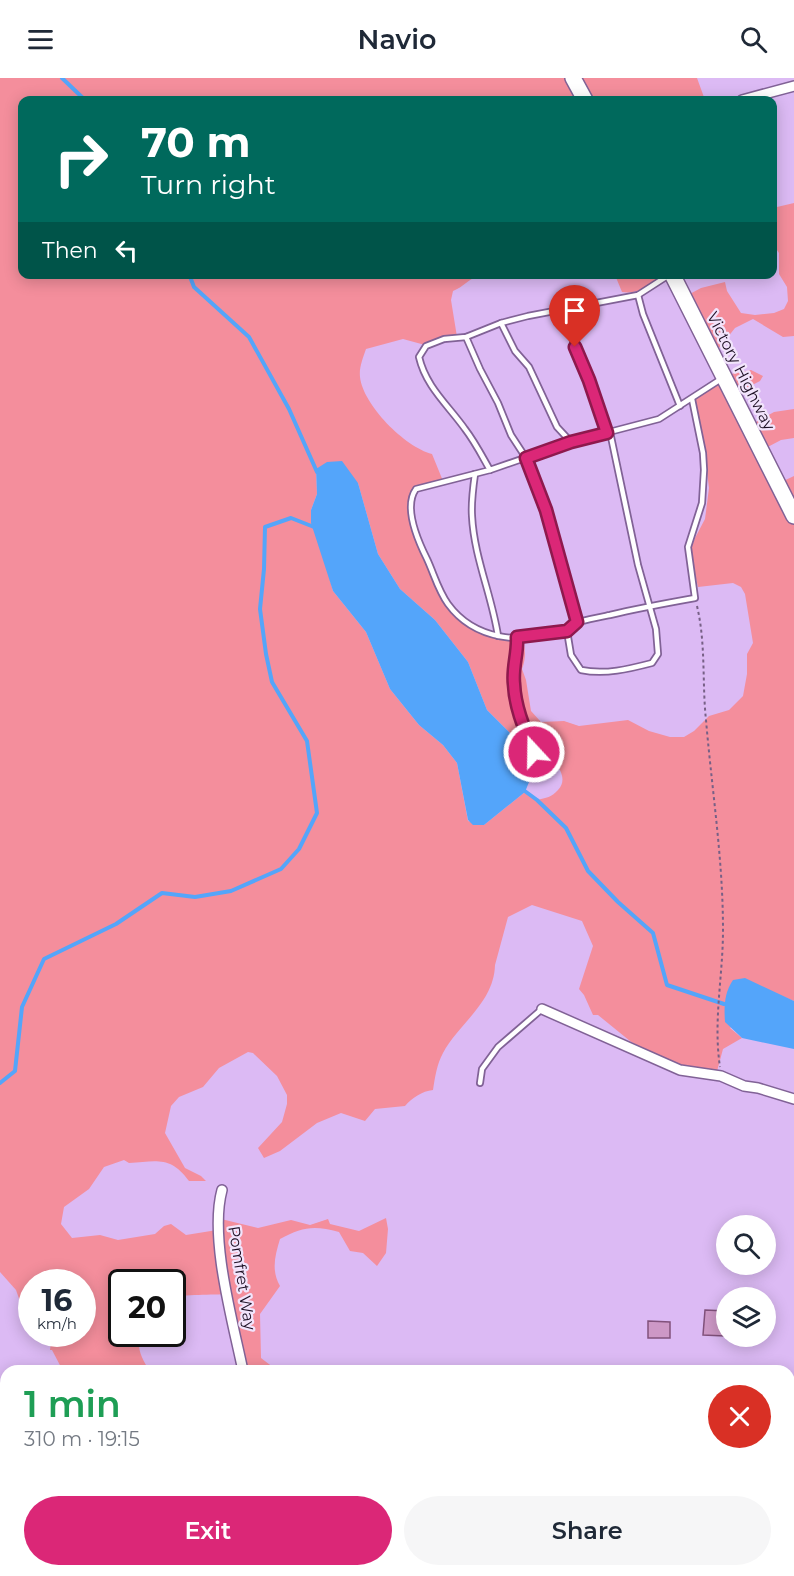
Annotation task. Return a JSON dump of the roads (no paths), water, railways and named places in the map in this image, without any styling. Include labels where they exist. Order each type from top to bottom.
[{"type":"main road","points":[[573,78],[583,96]]},
{"type":"main road","name":"Victory Highway","points":[[673,279],[794,516]]},
{"type":"street","points":[[757,96],[794,86]]},
{"type":"street","points":[[542,1010],[680,1070],[721,1076],[744,1086],[794,1099]]},
{"type":"street","name":"Pomfret Way","points":[[222,1190],[218,1214],[219,1231],[224,1275],[242,1365]]},
{"type":"lane","points":[[490,470],[465,428],[432,389],[423,373],[419,357],[426,346],[444,339],[466,337],[501,323],[638,295],[662,279]]},
{"type":"lane","points":[[638,295],[643,314],[680,406]]},
{"type":"lane","points":[[567,308],[568,328],[608,432],[639,565],[651,606],[658,654],[652,663],[597,673],[581,670],[571,654],[567,631]]},
{"type":"lane","points":[[501,323],[515,351],[529,367],[557,427],[571,442]]},
{"type":"lane","points":[[466,337],[511,435],[526,458],[546,510],[577,622]]},
{"type":"lane","points":[[692,399],[703,453],[704,470],[702,503],[688,547],[695,598],[577,622],[567,631],[517,637],[498,636],[470,626],[448,604],[437,586],[412,516],[412,500],[416,489],[490,470],[571,442],[659,419],[724,378]]},
{"type":"lane","points":[[475,474],[471,518],[498,636]]},
{"type":"lane","points":[[517,637],[518,648],[513,682],[518,711],[534,752]]},
{"type":"lane","points":[[480,1083],[482,1069],[498,1047],[542,1010]]},
{"type":"water","points":[[342,461],[358,483],[378,554],[400,589],[435,620],[468,662],[487,710],[512,735],[522,752],[529,782],[525,792],[484,825],[473,825],[468,820],[457,763],[443,745],[419,725],[390,689],[366,632],[333,591],[311,523],[311,510],[317,494],[316,469],[327,462]]},
{"type":"water","points":[[745,978],[794,1001],[794,1049],[742,1038],[725,1022],[725,1000],[730,985],[733,980]]},
{"type":"waterway","points":[[62,78],[81,96]]},
{"type":"waterway","points":[[191,279],[194,287],[249,337],[289,409],[317,472]]},
{"type":"waterway","points":[[0,1083],[15,1071],[22,1007],[44,959],[116,924],[162,893],[195,897],[231,891],[281,869],[299,849],[317,813],[307,741],[272,682],[260,609],[265,527],[291,518],[314,527]]},
{"type":"waterway","points":[[522,789],[566,828],[588,871],[653,933],[667,985],[724,1004]]}]
